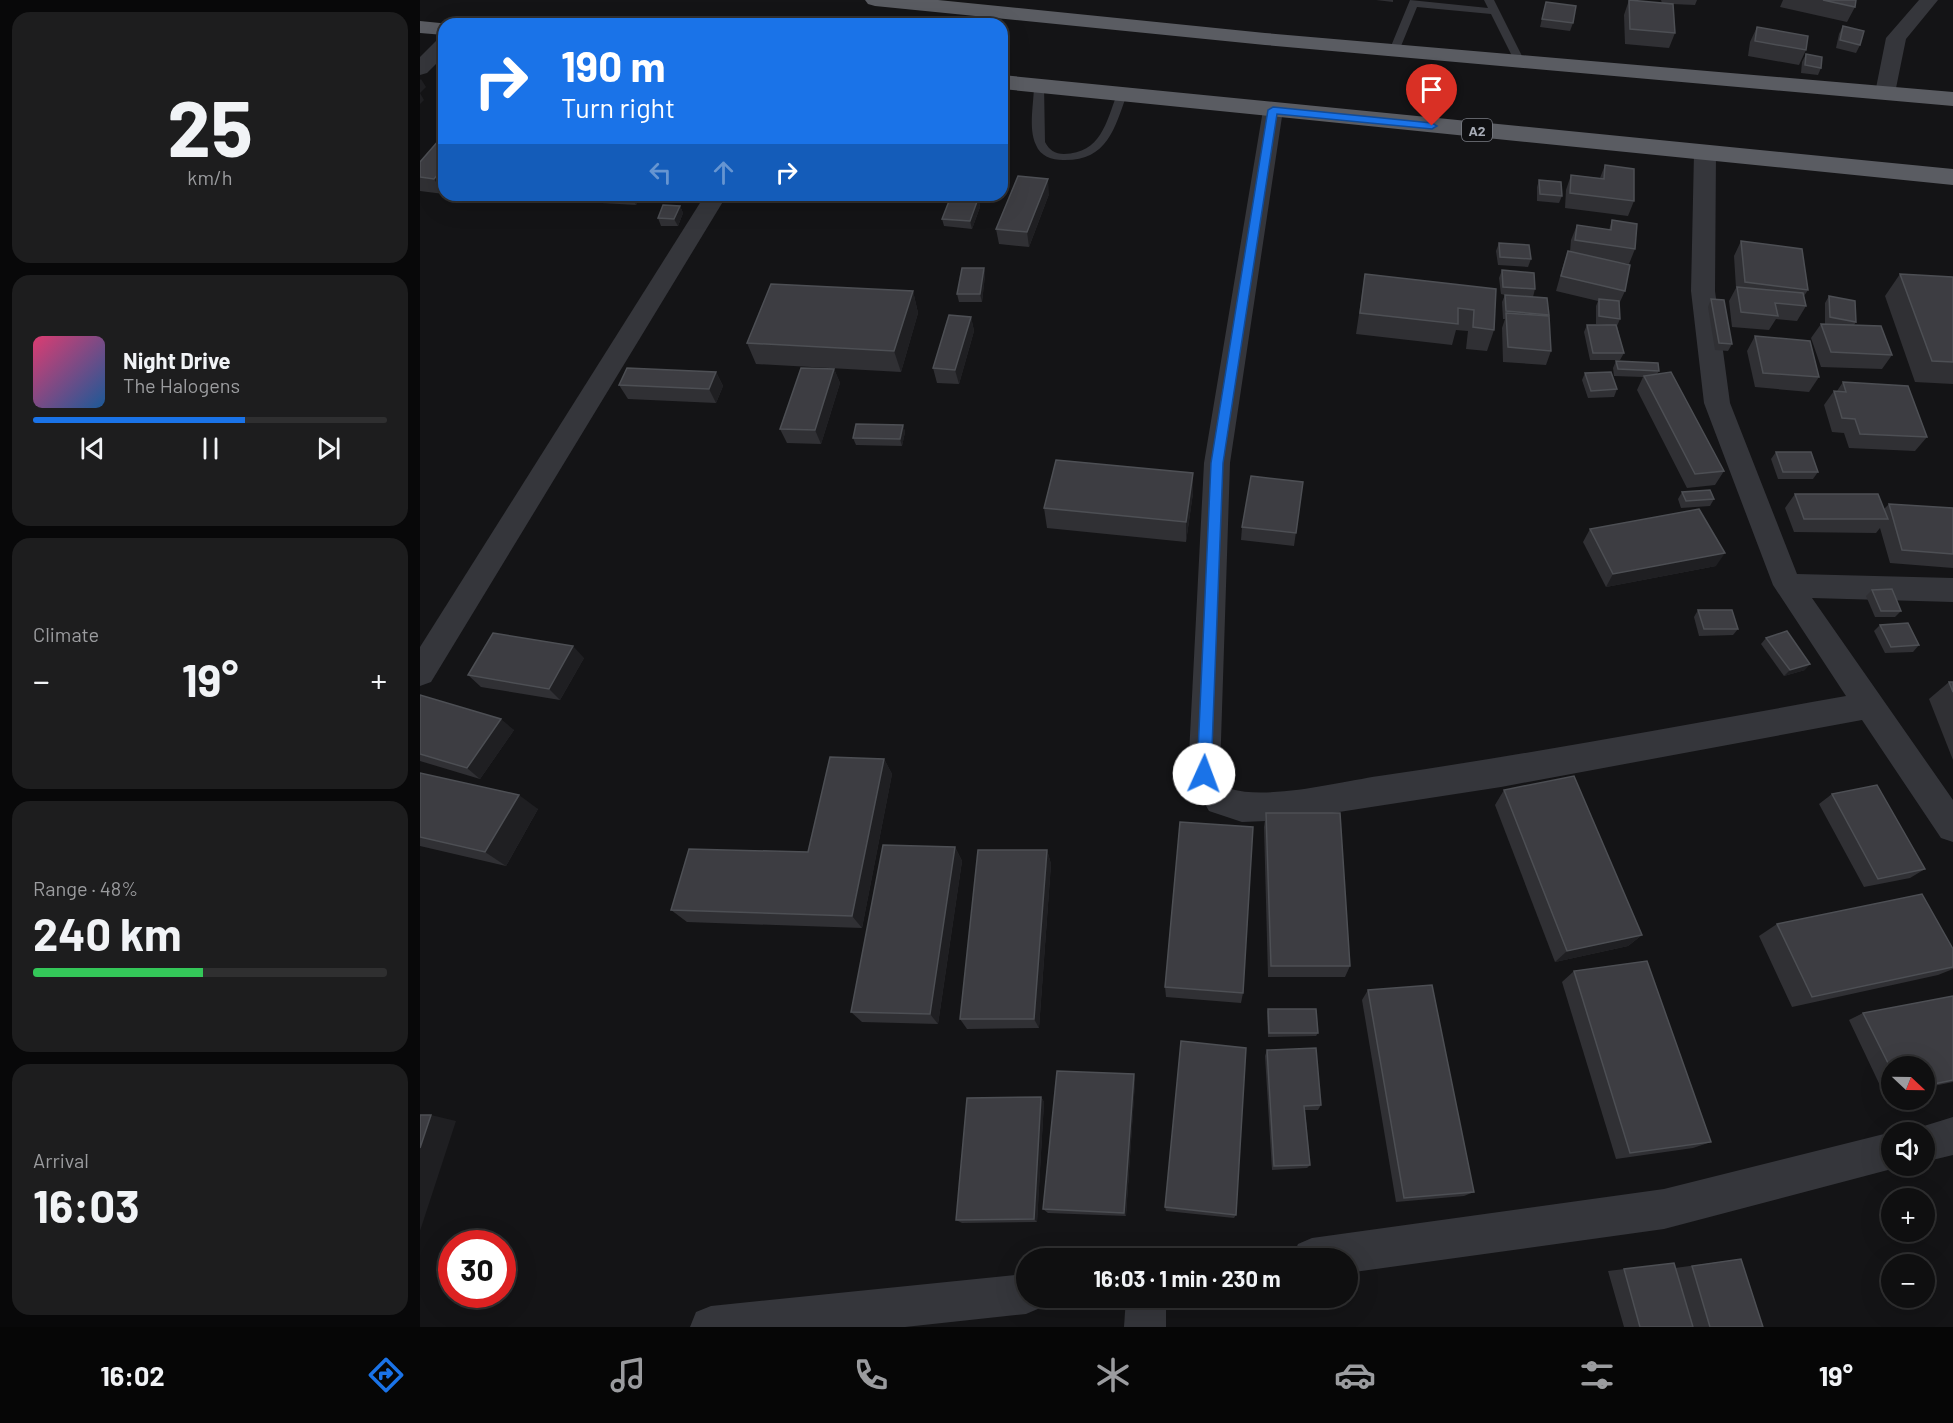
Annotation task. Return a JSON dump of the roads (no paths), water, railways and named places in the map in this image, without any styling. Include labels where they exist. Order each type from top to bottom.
[{"type":"highway","points":[[875,0],[1394,51],[1953,99]]},
{"type":"highway","points":[[420,27],[438,28]]},
{"type":"highway","name":"A2","points":[[1008,82],[1953,177]]},
{"type":"street","points":[[1885,93],[1896,38],[1929,0]]},
{"type":"street","points":[[420,69],[438,50]]},
{"type":"street","points":[[1273,110],[1217,463],[1204,774],[1220,800],[1242,807],[1287,805],[1501,773],[1868,705]]},
{"type":"street","points":[[1705,153],[1703,291],[1717,403],[1787,585],[1953,827]]},
{"type":"street","points":[[420,673],[712,201]]},
{"type":"street","points":[[1787,585],[1953,590]]},
{"type":"street","points":[[1935,1140],[1953,1136]]},
{"type":"street","points":[[1358,1252],[1664,1209],[1881,1154]]},
{"type":"street","points":[[711,1327],[1016,1295]]},
{"type":"street","points":[[1145,1327],[1146,1308]]},
{"type":"lane","points":[[1489,0],[1520,62]]},
{"type":"lane","points":[[1394,51],[1415,2],[1494,11]]},
{"type":"lane","points":[[1039,85],[1040,143],[1046,152],[1057,157],[1079,158],[1095,150],[1104,140],[1122,94]]}]
